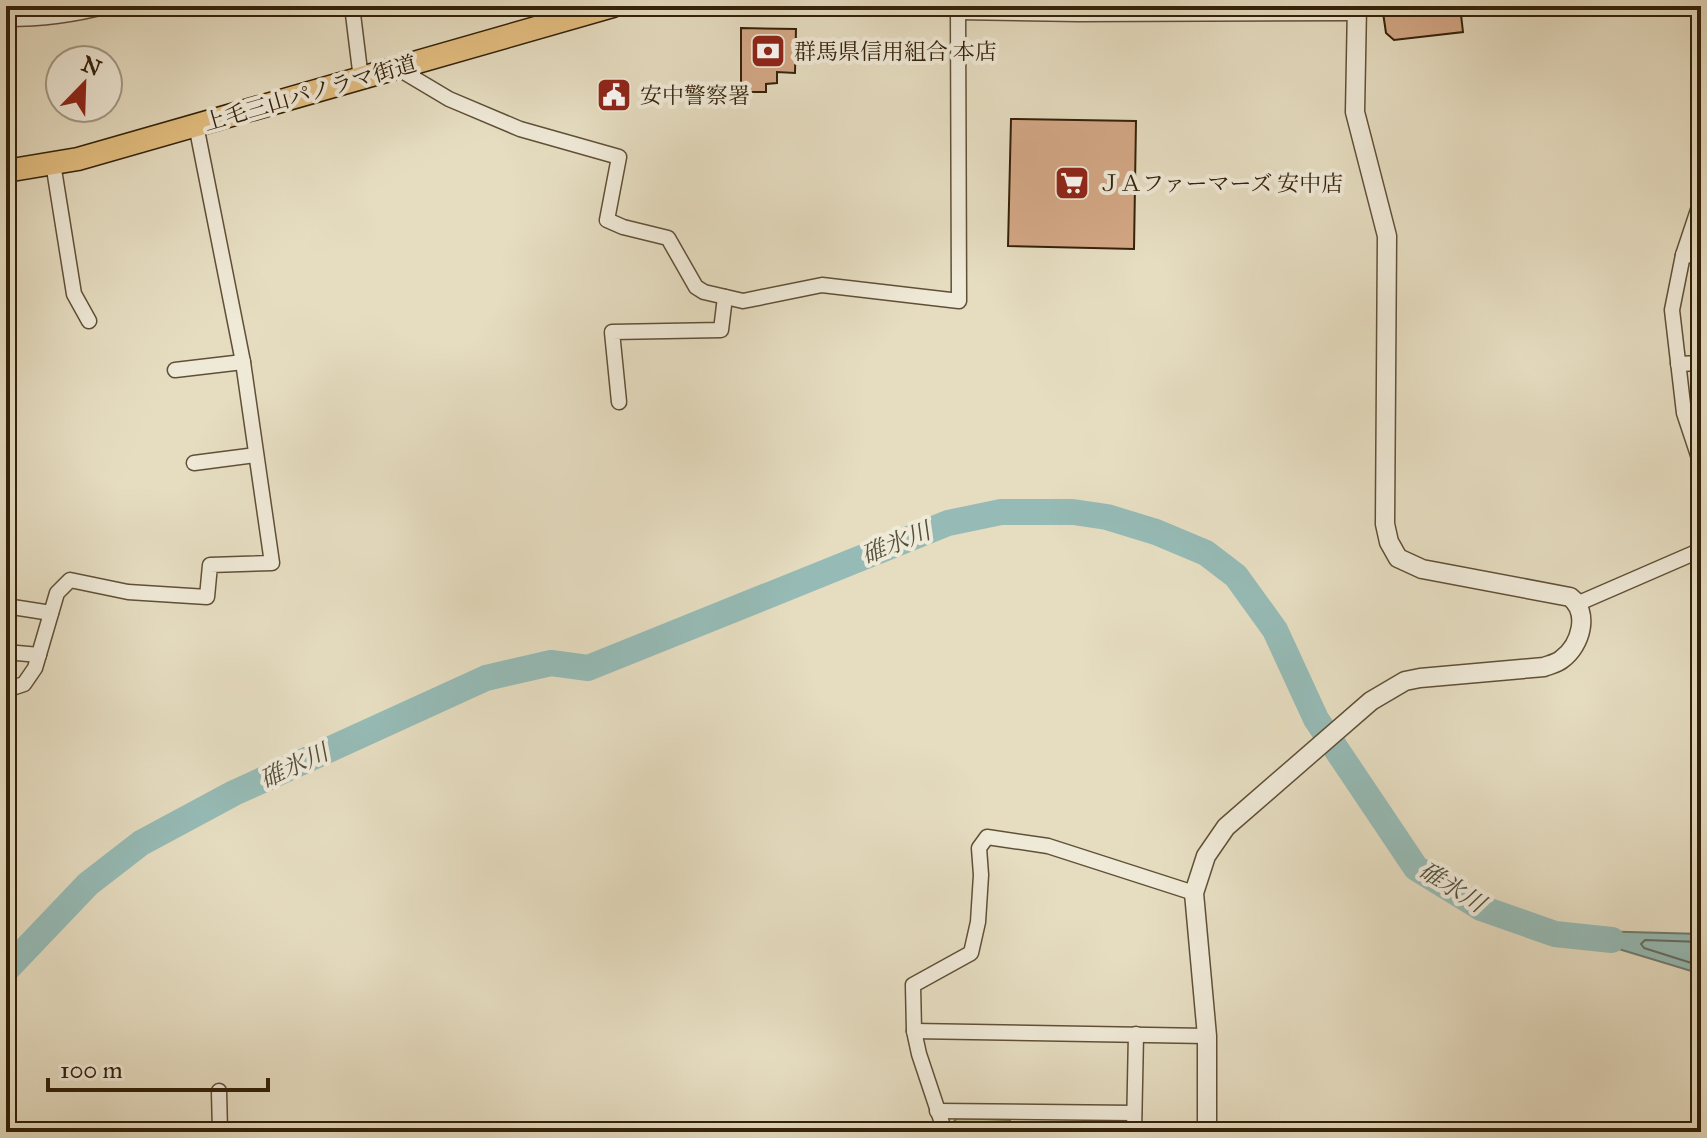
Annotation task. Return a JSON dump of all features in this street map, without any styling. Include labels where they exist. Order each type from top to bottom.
[{"type":"highway","name":"上毛三山パノラマ街道","points":[[6,171],[78,159],[613,6]]},
{"type":"street","points":[[6,19],[32,19],[107,6]]},
{"type":"street","points":[[352,6],[361,79]]},
{"type":"street","points":[[397,68],[449,99],[520,129],[619,157],[607,220],[668,238],[696,287],[704,292],[743,301],[822,285],[959,301],[958,8],[1356,8],[1355,112],[1387,236],[1385,524],[1389,542],[1398,558],[1422,569],[1570,597],[1579,603],[1582,618],[1575,644],[1562,660],[1544,667],[1405,681],[1371,701],[1226,827],[1206,856],[1194,893],[1207,1036],[1207,1132]]},
{"type":"street","points":[[6,690],[24,684],[35,668],[57,593],[70,580],[128,592],[207,597],[210,565],[272,563],[243,362],[196,125]]},
{"type":"street","points":[[53,163],[74,294],[89,321]]},
{"type":"street","points":[[1701,201],[1683,255],[1672,310],[1684,413],[1701,464]]},
{"type":"street","points":[[1683,255],[1701,256]]},
{"type":"street","points":[[619,402],[612,332],[721,330],[725,297]]},
{"type":"street","points":[[175,370],[243,362]]},
{"type":"street","points":[[1678,364],[1701,363]]},
{"type":"street","points":[[194,463],[256,455]]},
{"type":"street","points":[[1579,603],[1701,550]]},
{"type":"street","points":[[6,606],[51,613]]},
{"type":"street","points":[[6,652],[39,655]]},
{"type":"street","points":[[945,1132],[914,1031],[913,985],[971,953],[978,922],[979,848],[987,837],[1048,846],[1194,893]]},
{"type":"street","points":[[914,1031],[1207,1036]]},
{"type":"street","points":[[1134,1132],[1136,1034]]},
{"type":"street","points":[[219,1091],[220,1132]]},
{"type":"street","points":[[937,1111],[1134,1113]]},
{"type":"green space","points":[[957,1118],[1010,1120],[1010,1132],[953,1132],[950,1126]]},
{"type":"water","points":[[1556,930],[1701,934],[1701,974]]},
{"type":"building","points":[[1382,6],[1460,6],[1463,32],[1394,40],[1386,33]]},
{"type":"building","name":"群馬県信用組合 本店","points":[[741,28],[796,29],[795,73],[777,72],[777,83],[766,84],[766,92],[741,92]]},
{"type":"building","name":"ＪＡファーマーズ 安中店","points":[[1011,119],[1136,121],[1134,249],[1008,246]]},
{"type":"waterway","name":"碓氷川","points":[[6,970],[88,884],[141,843],[234,793],[486,678],[551,663],[588,668],[948,523],[1001,512],[1073,512],[1107,517],[1156,532],[1206,553],[1236,576],[1275,630],[1316,719],[1416,868],[1481,908],[1555,934],[1612,940]]},
{"type":"place","name":"群馬県信用組合 本店","points":[[768,51]]},
{"type":"place","name":"安中警察署","points":[[614,95]]},
{"type":"place","name":"ＪＡファーマーズ 安中店","points":[[1072,183]]}]
